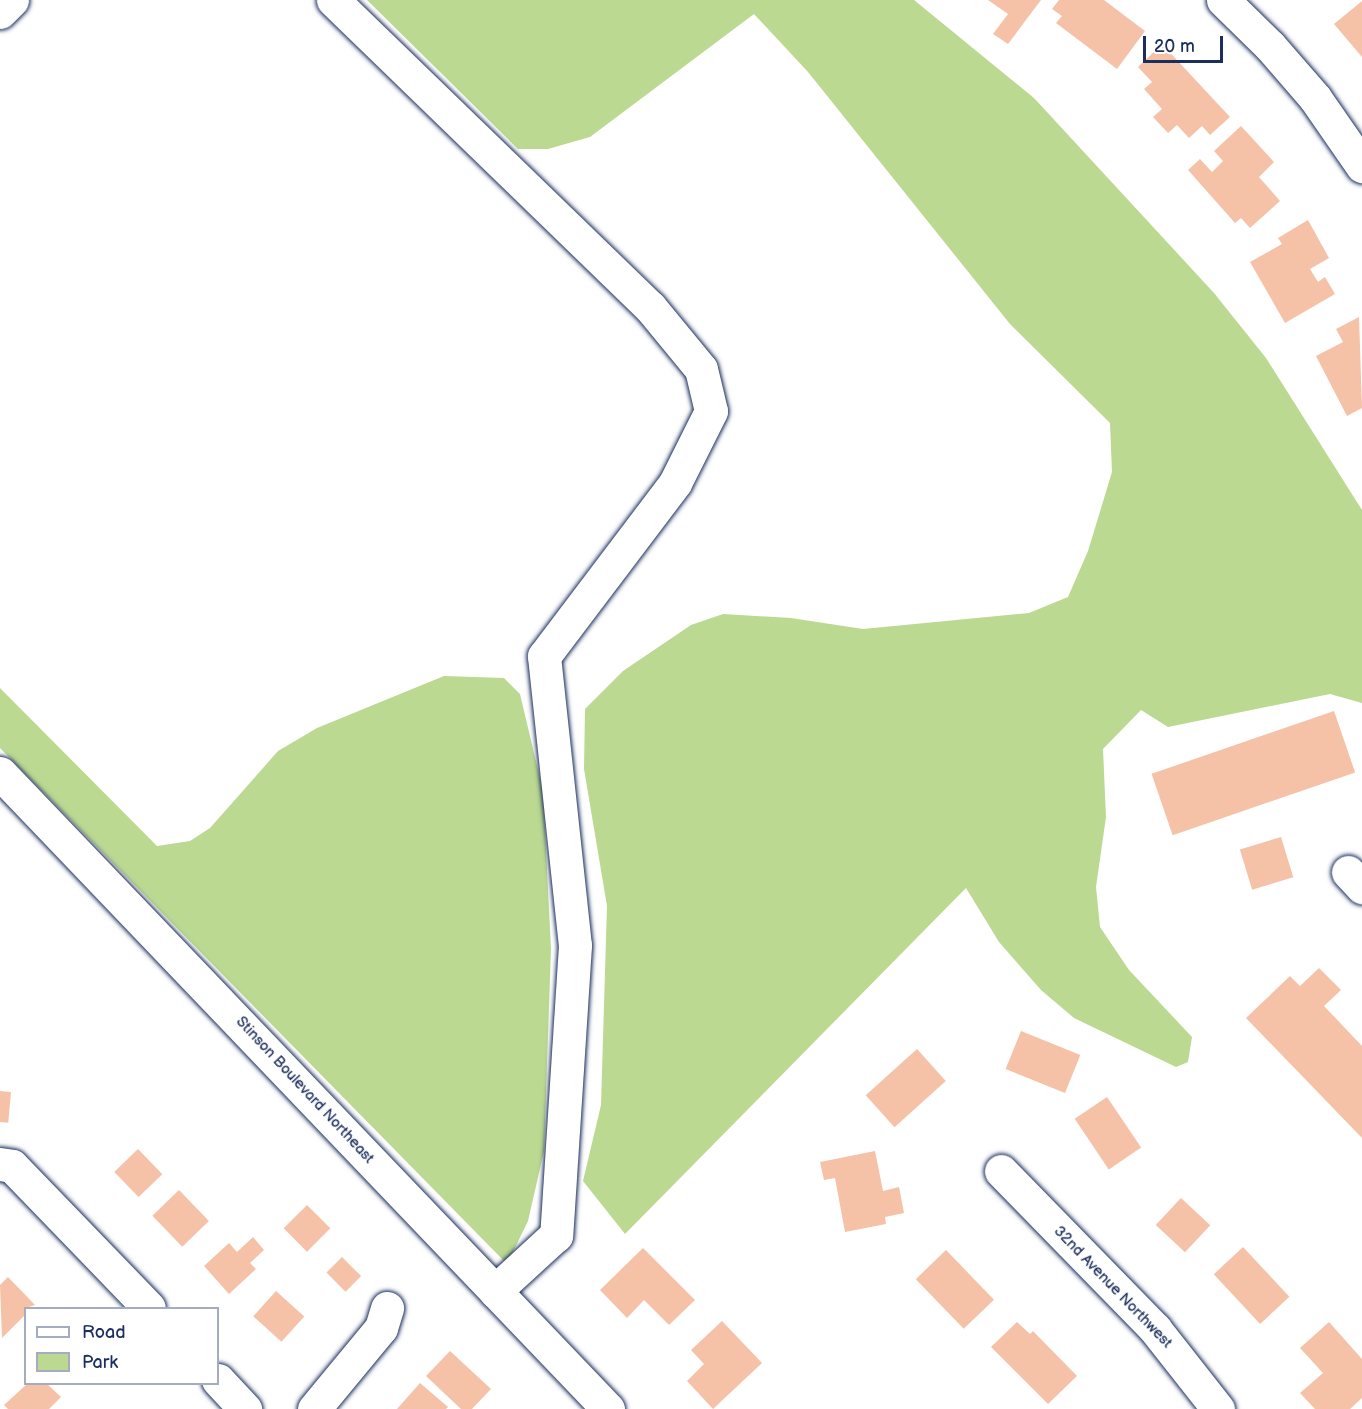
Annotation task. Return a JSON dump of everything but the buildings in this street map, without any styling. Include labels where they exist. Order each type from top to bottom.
[{"type":"street","points":[[0,12],[12,0]]},
{"type":"street","points":[[333,0],[650,307],[701,369],[711,411],[675,483],[544,656],[574,945],[556,1235],[495,1291]]},
{"type":"street","points":[[1223,0],[1270,46],[1315,98],[1362,166]]},
{"type":"street","name":"Stinson Boulevard Northeast","points":[[0,773],[608,1409]]},
{"type":"street","points":[[0,1164],[12,1166],[148,1307]]},
{"type":"street","name":"32nd Avenue Northwest","points":[[1000,1171],[1161,1336],[1218,1409]]},
{"type":"street","points":[[314,1409],[381,1328],[387,1308]]},
{"type":"street","points":[[219,1381],[245,1409]]},
{"type":"green space","points":[[367,0],[914,0],[1034,98],[1214,293],[1266,358],[1362,510],[1362,703],[1330,694],[1168,727],[1141,710],[1103,749],[1106,817],[1096,887],[1100,927],[1129,970],[1192,1037],[1188,1062],[1176,1067],[1074,1018],[1041,990],[999,942],[966,888],[625,1234],[583,1181],[601,1105],[607,906],[584,769],[585,709],[623,671],[691,625],[723,614],[791,618],[863,629],[1029,613],[1068,597],[1088,551],[1112,472],[1110,423],[1010,324],[808,72],[754,14],[590,137],[548,149],[518,149]]},
{"type":"green space","points":[[444,676],[504,678],[520,694],[543,791],[551,949],[544,1151],[528,1221],[507,1264],[0,748],[0,688],[157,846],[190,841],[210,828],[278,751],[317,728]]}]
